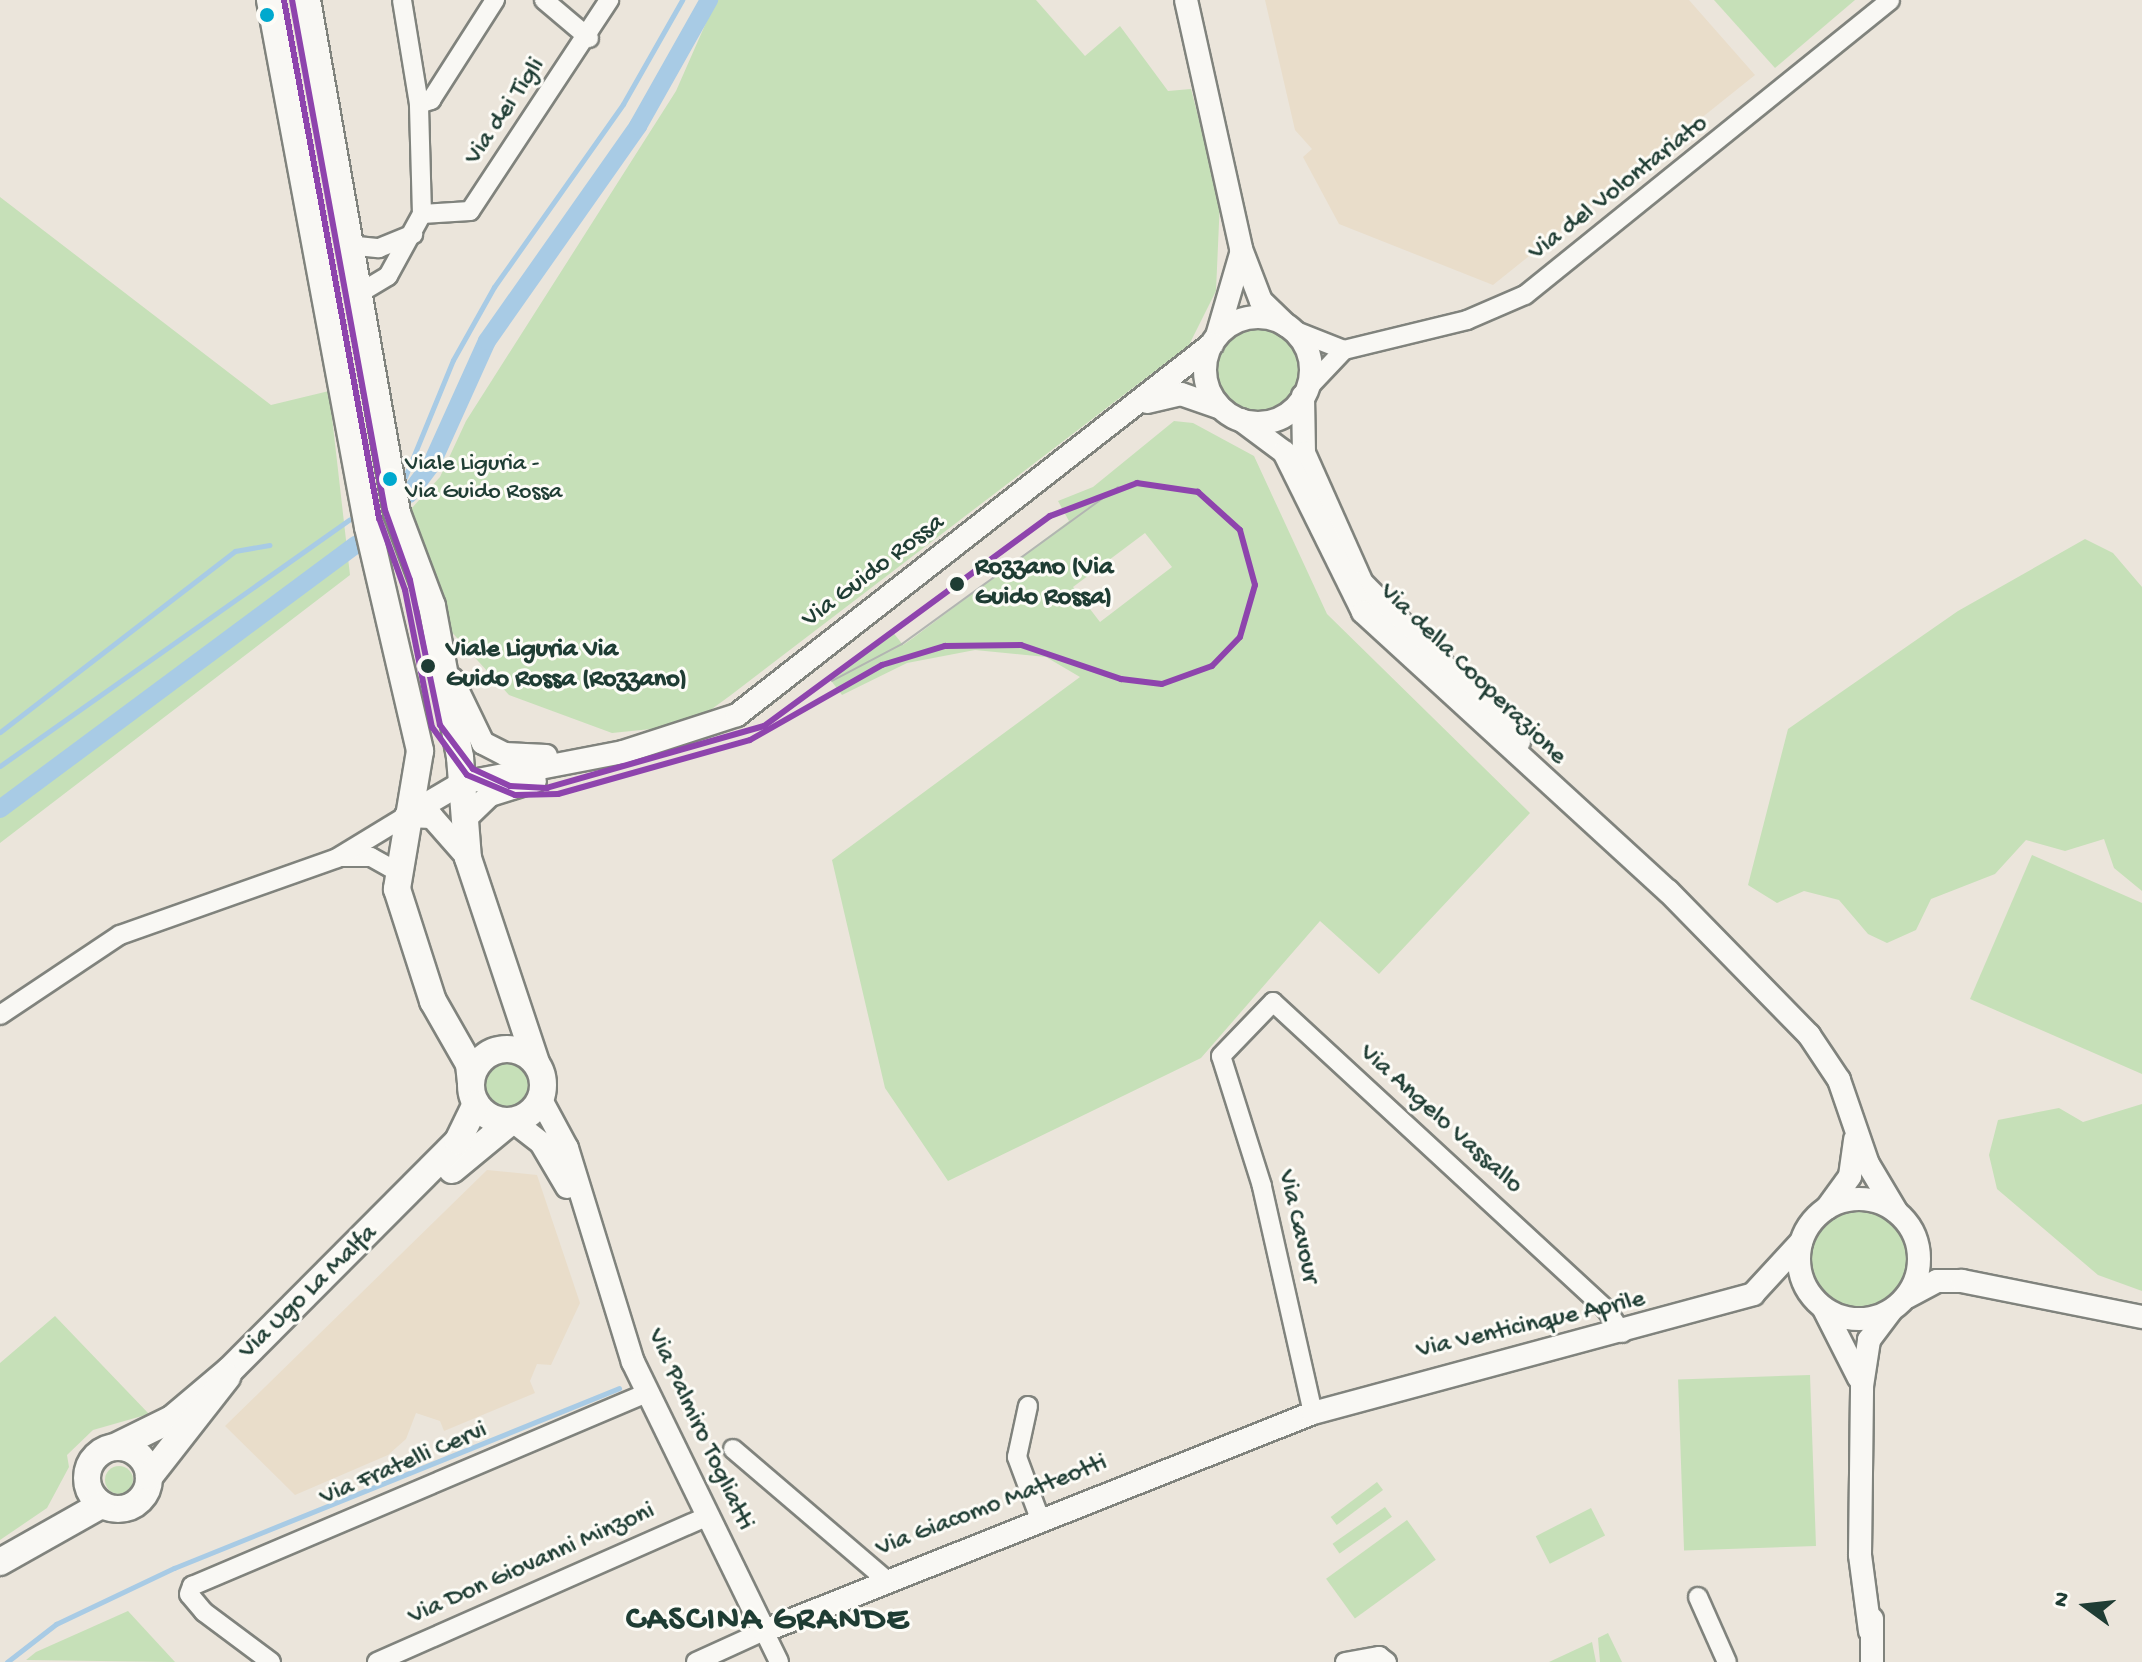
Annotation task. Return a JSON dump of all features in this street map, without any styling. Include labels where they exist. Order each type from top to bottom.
[{"type":"main road","points":[[270,0],[368,527],[395,620],[420,751],[396,871],[427,985],[468,1062],[473,1093],[511,1122],[541,1100],[536,1062],[468,858],[467,817],[440,652],[427,585],[397,513],[307,0]]},
{"type":"main road","points":[[473,1093],[491,1053],[515,1049],[536,1062]]},
{"type":"main road","name":"Via Ugo La Malfa","points":[[115,1447],[172,1419],[230,1370],[387,1216],[464,1134],[473,1093]]},
{"type":"main road","name":"Via Ugo La Malfa","points":[[387,1216],[511,1122]]},
{"type":"main road","name":"Via Ugo La Malfa","points":[[149,1477],[210,1407],[230,1370]]},
{"type":"main road","points":[[0,1562],[40,1533],[101,1505],[135,1504],[149,1477],[138,1455],[115,1447],[94,1458],[87,1473],[40,1533]]},
{"type":"main road","points":[[87,1473],[101,1505]]},
{"type":"street","name":"Via dei Tigli","points":[[358,294],[388,276],[422,214],[419,104],[402,0]]},
{"type":"street","points":[[419,104],[431,100],[495,0]]},
{"type":"street","points":[[544,0],[589,38]]},
{"type":"street","name":"Via dei Tigli","points":[[422,214],[470,211],[589,38],[609,0]]},
{"type":"street","points":[[1186,0],[1241,249],[1261,301],[1290,328],[1309,357],[1305,392]]},
{"type":"street","name":"Via del Volontariato","points":[[1344,350],[1467,320],[1525,295],[1890,0]]},
{"type":"street","points":[[348,245],[379,248],[413,234]]},
{"type":"street","points":[[1214,341],[1248,318],[1290,328],[1344,350],[1279,418],[1232,415],[1205,376],[1214,341],[1241,249]]},
{"type":"street","name":"Via Guido Rossa","points":[[467,817],[490,795],[737,715],[1143,404],[1214,341]]},
{"type":"street","name":"Via della Cooperazione","points":[[1305,392],[1304,453],[1368,592],[1611,837],[1783,1003],[1839,1080],[1854,1130],[1896,1211]]},
{"type":"street","name":"Via Guido Rossa","points":[[1143,404],[1181,394],[1232,415]]},
{"type":"street","name":"Via della Cooperazione","points":[[1232,415],[1284,452],[1363,612],[1546,786],[1611,837]]},
{"type":"street","name":"Via Guido Rossa","points":[[440,652],[473,726],[496,751],[534,757],[623,752]]},
{"type":"street","name":"Via Guido Rossa","points":[[406,816],[462,783],[623,752]]},
{"type":"street","points":[[0,1015],[149,922],[337,858],[406,816],[432,817],[468,858]]},
{"type":"street","points":[[337,858],[371,857],[396,871]]},
{"type":"street","name":"Via Angelo Vassallo","points":[[1221,1056],[1273,1002],[1606,1309],[1622,1333]]},
{"type":"street","name":"Via Cavour","points":[[1221,1056],[1262,1186],[1313,1413]]},
{"type":"street","name":"Via Palmiro Togliatti","points":[[541,1100],[567,1148],[582,1216]]},
{"type":"street","name":"Via Palmiro Togliatti","points":[[511,1122],[553,1158],[582,1216],[647,1393],[779,1662]]},
{"type":"street","name":"Via della Cooperazione","points":[[1827,1208],[1850,1176],[1854,1130]]},
{"type":"street","points":[[1962,1281],[1917,1243],[1896,1211],[1869,1199],[1827,1208],[1761,1290],[1820,1304],[1856,1319],[1899,1304],[1937,1281],[1962,1281],[2142,1317]]},
{"type":"street","points":[[1801,1242],[1803,1279],[1840,1329],[1862,1386]]},
{"type":"street","points":[[1872,1662],[1860,1555],[1864,1461],[1862,1386],[1869,1340],[1899,1304],[1919,1266],[1917,1243]]},
{"type":"street","name":"Via Venticinque Aprile","points":[[1313,1413],[1622,1333],[1761,1290]]},
{"type":"street","name":"Via Fratelli Cervi","points":[[271,1662],[189,1594],[203,1577],[647,1393]]},
{"type":"street","points":[[1028,1406],[1017,1457],[1040,1519]]},
{"type":"street","name":"Via Giacomo Matteotti","points":[[696,1662],[885,1579],[1313,1413]]},
{"type":"street","points":[[733,1449],[885,1579]]},
{"type":"street","name":"Via Don Giovanni Minzoni","points":[[377,1662],[708,1516]]},
{"type":"street","points":[[1698,1597],[1727,1662]]},
{"type":"street","points":[[1345,1662],[1379,1656],[1387,1662]]},
{"type":"shaded area","points":[[1265,0],[1689,0],[1755,75],[1493,285],[1339,224],[1303,157],[1312,149],[1295,130]]},
{"type":"shaded area","points":[[487,1170],[537,1175],[580,1303],[551,1365],[537,1364],[530,1381],[535,1393],[444,1431],[440,1421],[416,1413],[406,1439],[388,1455],[295,1495],[225,1426]]},
{"type":"green space","points":[[716,0],[1036,0],[1085,56],[1120,26],[1168,91],[1191,89],[1220,200],[1216,291],[1189,345],[731,695],[690,725],[612,733],[509,695],[447,627],[411,509],[440,477],[466,421],[676,91]]},
{"type":"green space","points":[[1714,0],[1855,0],[1775,68]]},
{"type":"green space","points":[[0,197],[271,405],[329,391],[350,575],[0,843]]},
{"type":"green space","points":[[1258,327],[1275,330],[1289,339],[1298,353],[1301,370],[1298,387],[1289,401],[1275,410],[1258,413],[1241,410],[1227,401],[1218,387],[1215,370],[1218,353],[1227,339],[1241,330]]},
{"type":"green space","points":[[1174,421],[1193,423],[1254,456],[1327,614],[1530,813],[1379,974],[1320,921],[1201,1058],[948,1181],[885,1088],[832,860],[1080,677],[1046,657],[975,650],[907,663],[842,695],[829,678],[892,631],[903,645],[913,638],[1069,521],[1058,501],[1093,487]],"holes":[[[1145,533],[1172,567],[1100,622],[1073,587]]]},
{"type":"green space","points":[[2085,539],[2113,553],[2142,587],[2142,891],[2114,868],[2104,839],[2065,851],[2026,840],[1995,874],[1931,899],[1916,930],[1887,943],[1868,934],[1839,900],[1804,891],[1777,903],[1748,885],[1788,729],[1958,611]]},
{"type":"green space","points":[[2032,855],[2142,903],[2142,1074],[1970,999]]},
{"type":"green space","points":[[507,1059],[525,1067],[533,1085],[525,1103],[507,1111],[489,1103],[481,1085],[489,1067]]},
{"type":"green space","points":[[2142,1104],[2142,1291],[2098,1275],[1997,1189],[1989,1155],[1998,1120],[2059,1108],[2083,1122]]},
{"type":"green space","points":[[1859,1212],[1878,1215],[1893,1226],[1904,1241],[1907,1260],[1904,1279],[1893,1294],[1878,1305],[1859,1308],[1840,1305],[1825,1294],[1814,1279],[1811,1260],[1814,1241],[1825,1226],[1840,1215]]},
{"type":"green space","points":[[55,1316],[149,1414],[93,1430],[67,1455],[69,1467],[47,1508],[0,1540],[0,1363]]},
{"type":"green space","points":[[1810,1375],[1816,1546],[1684,1551],[1678,1380]]},
{"type":"green space","points":[[119,1466],[129,1470],[133,1480],[129,1490],[119,1494],[109,1490],[105,1480],[109,1470]]},
{"type":"green space","points":[[1377,1482],[1383,1490],[1337,1525],[1331,1517]]},
{"type":"green space","points":[[1385,1507],[1392,1517],[1339,1554],[1333,1544]]},
{"type":"green space","points":[[1591,1508],[1605,1536],[1550,1564],[1536,1536]]},
{"type":"green space","points":[[1407,1520],[1436,1560],[1355,1618],[1326,1579]]},
{"type":"green space","points":[[128,1611],[175,1662],[26,1660],[36,1652]]},
{"type":"green space","points":[[1608,1633],[1622,1662],[1600,1662],[1598,1638]]},
{"type":"green space","points":[[1592,1642],[1596,1662],[1549,1662]]},
{"type":"waterway","points":[[405,477],[453,360],[494,287],[623,104],[682,0]]},
{"type":"waterway","points":[[409,494],[431,465],[487,341],[638,126],[709,0]]},
{"type":"waterway","points":[[0,766],[350,519]]},
{"type":"waterway","points":[[0,732],[235,551],[269,545]]},
{"type":"waterway","points":[[0,809],[356,545]]},
{"type":"waterway","points":[[7,1662],[56,1624],[174,1568],[619,1388]]},
{"type":"tram line","points":[[832,681],[902,644],[1118,487]]},
{"type":"transit line","points":[[284,0],[379,518],[405,590],[432,727],[467,775],[515,795],[558,794],[750,740],[882,665],[945,646],[1021,645],[1121,679],[1162,684],[1212,666],[1240,637],[1255,585],[1240,530],[1198,492],[1137,483],[1050,516],[764,726],[547,788],[510,786],[473,769],[440,725],[410,580],[385,510],[292,0]]},
{"type":"place","name":"Viale Liguria - Via Guido Rossa","points":[[390,479]]},
{"type":"place","name":"Rozzano (Via Guido Rossa)","points":[[957,584]]},
{"type":"place","name":"Viale Liguria Via Guido Rossa (Rozzano)","points":[[428,666]]},
{"type":"district","name":"CASCINA GRANDE","points":[[768,1622]]}]
